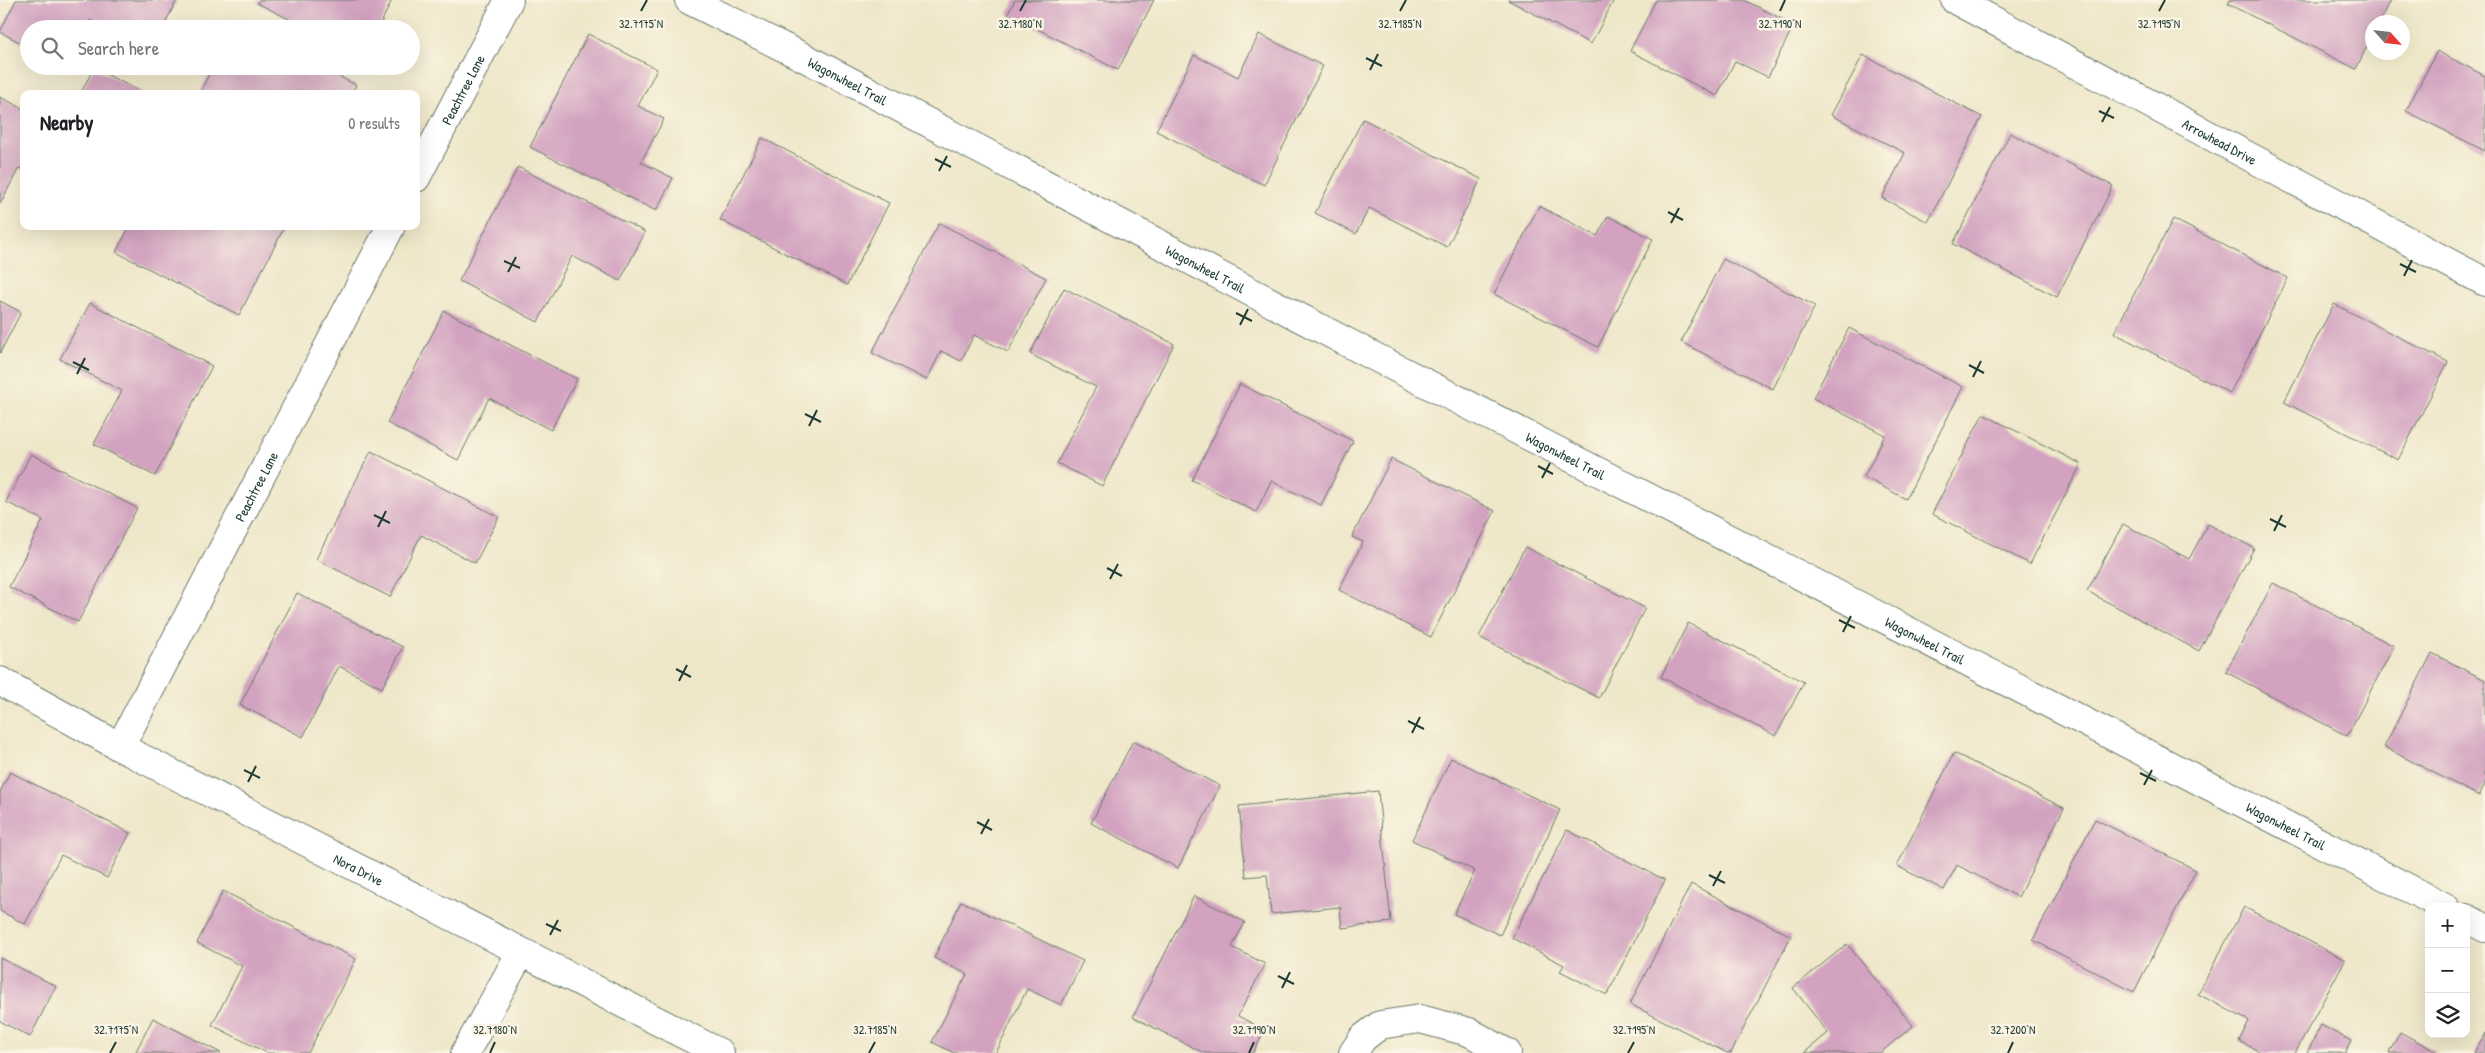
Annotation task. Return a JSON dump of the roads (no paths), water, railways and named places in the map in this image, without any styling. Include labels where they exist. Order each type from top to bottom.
[{"type":"street","name":"Peachtree Lane","points":[[420,170],[509,0]]},
{"type":"street","name":"Wagonwheel Trail","points":[[689,0],[809,60],[1375,357],[2437,903]]},
{"type":"street","name":"Arrowhead Drive","points":[[1955,0],[2485,282]]},
{"type":"street","name":"Peachtree Lane","points":[[120,747],[389,230]]},
{"type":"street","name":"Nora Drive","points":[[0,681],[120,747],[720,1053]]},
{"type":"street","points":[[2470,920],[2485,928]]},
{"type":"street","points":[[465,1053],[521,952]]},
{"type":"street","points":[[1353,1053],[1363,1038],[1380,1025],[1420,1019],[1469,1032],[1507,1053]]}]
